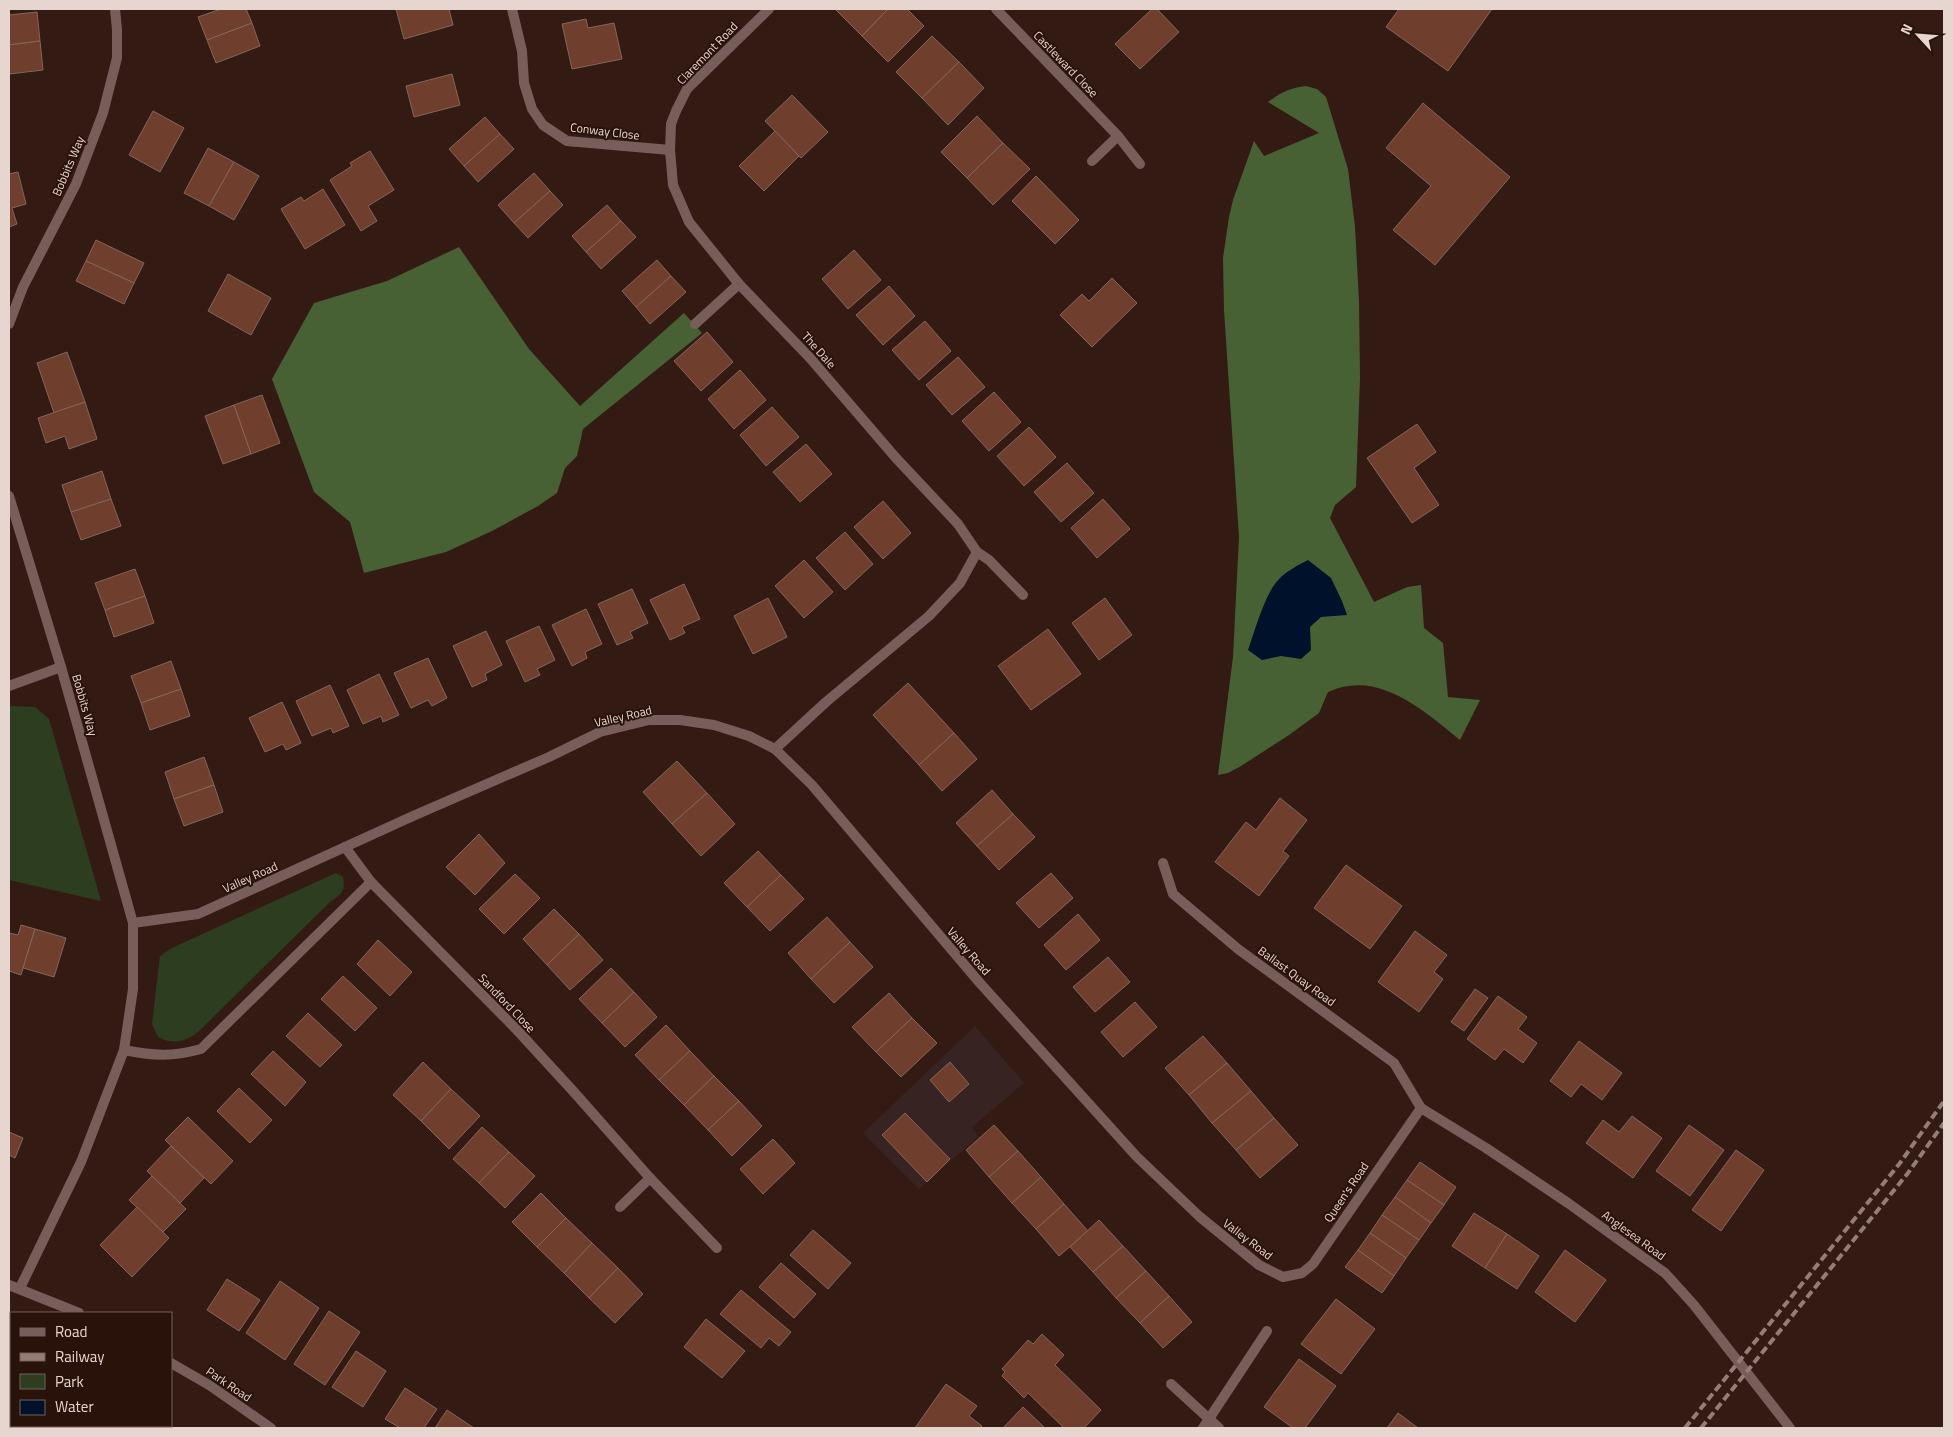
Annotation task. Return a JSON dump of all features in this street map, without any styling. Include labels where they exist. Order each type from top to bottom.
[{"type":"street","name":"Bobbits Way","points":[[9,324],[24,287],[76,184],[103,114],[117,58],[115,9]]},
{"type":"street","name":"Conway Close","points":[[512,9],[522,51],[524,83],[532,109],[544,124],[567,142],[670,150]]},
{"type":"street","name":"Claremont Road","points":[[670,150],[671,124],[687,89],[769,9]]},
{"type":"street","name":"Castleward Close","points":[[996,9],[1118,136],[1140,164]]},
{"type":"street","points":[[1092,161],[1118,136]]},
{"type":"street","name":"The Dale","points":[[670,150],[673,185],[689,222],[739,284],[810,358],[896,458],[958,524],[977,552],[989,560],[1023,596]]},
{"type":"street","points":[[695,324],[739,284]]},
{"type":"street","name":"Bobbits Way","points":[[9,496],[61,668],[133,923]]},
{"type":"street","points":[[775,749],[826,702],[929,616],[960,583],[977,552]]},
{"type":"street","points":[[9,686],[61,668]]},
{"type":"street","name":"Valley Road","points":[[133,923],[198,914],[549,757],[600,732],[649,720],[680,720],[714,725],[749,736],[775,749],[812,786],[979,982],[1137,1157],[1200,1217],[1259,1265],[1283,1277]]},
{"type":"street","name":"Sandford Close","points":[[345,847],[372,882],[542,1057],[650,1178],[717,1248]]},
{"type":"street","name":"Ballast Quay Road","points":[[1163,863],[1173,894],[1238,949],[1394,1063],[1421,1108]]},
{"type":"street","points":[[124,1050],[162,1056],[176,1056],[201,1049],[372,882]]},
{"type":"street","points":[[20,1288],[81,1162],[124,1050],[133,989],[133,923]]},
{"type":"street","name":"Queen's Road","points":[[1283,1277],[1302,1274],[1313,1264],[1421,1108]]},
{"type":"street","name":"Anglesea Road","points":[[1421,1108],[1486,1148],[1612,1234],[1665,1273],[1694,1305],[1790,1428]]},
{"type":"street","points":[[620,1207],[650,1178]]},
{"type":"street","points":[[9,1285],[77,1312]]},
{"type":"street","points":[[1206,1424],[1267,1331]]},
{"type":"street","name":"Park Road","points":[[172,1364],[209,1385],[271,1428]]},
{"type":"street","points":[[1171,1384],[1206,1424],[1219,1428]]},
{"type":"shaded area","points":[[975,1026],[1024,1083],[972,1127],[978,1137],[919,1189],[863,1133]]},
{"type":"green space","points":[[1306,86],[1317,89],[1326,97],[1348,169],[1355,227],[1359,301],[1360,378],[1356,487],[1335,505],[1330,518],[1374,602],[1407,587],[1421,585],[1424,628],[1443,643],[1448,697],[1480,700],[1460,740],[1431,717],[1399,696],[1382,689],[1365,686],[1347,686],[1328,692],[1319,713],[1289,735],[1241,766],[1228,773],[1218,775],[1233,657],[1239,537],[1224,310],[1223,258],[1233,200],[1254,141],[1264,156],[1319,133],[1268,102],[1286,91]]},
{"type":"green space","points":[[459,247],[529,349],[580,406],[684,313],[702,333],[583,429],[577,456],[565,468],[557,493],[538,506],[492,531],[446,552],[364,573],[350,522],[314,492],[272,379],[314,303],[387,281]]},
{"type":"green space","points":[[9,707],[35,707],[49,719],[101,901],[9,880]]},
{"type":"green space","points":[[336,873],[343,877],[344,886],[340,895],[330,902],[198,1032],[184,1040],[174,1042],[158,1037],[152,1024],[160,956],[172,948]]},
{"type":"water","points":[[1308,560],[1331,578],[1347,615],[1321,617],[1310,627],[1311,650],[1301,659],[1281,656],[1262,660],[1248,650],[1269,593],[1279,579]]},
{"type":"building","points":[[221,9],[246,9],[252,23],[207,40],[198,17]]},
{"type":"building","points":[[396,9],[449,9],[453,25],[404,39]]},
{"type":"building","points":[[835,9],[888,9],[862,36]]},
{"type":"building","points":[[888,9],[907,9],[924,26],[888,62],[862,36]]},
{"type":"building","points":[[1152,9],[1157,9],[1179,32],[1140,69],[1115,44]]},
{"type":"building","points":[[1399,9],[1492,9],[1448,71],[1386,27]]},
{"type":"building","points":[[37,12],[40,41],[9,45],[9,15]]},
{"type":"building","points":[[586,19],[588,28],[614,23],[622,59],[572,69],[562,24]]},
{"type":"building","points":[[252,23],[260,46],[216,63],[207,40]]},
{"type":"building","points":[[932,36],[959,62],[922,98],[896,72]]},
{"type":"building","points":[[40,41],[43,70],[9,74],[9,45]]},
{"type":"building","points":[[959,62],[984,88],[948,125],[922,98]]},
{"type":"building","points":[[452,74],[460,105],[414,117],[406,86]]},
{"type":"building","points":[[792,95],[828,132],[801,158],[765,121]]},
{"type":"building","points":[[1423,103],[1510,177],[1435,265],[1393,230],[1431,186],[1386,148]]},
{"type":"building","points":[[153,111],[184,128],[160,172],[129,155]]},
{"type":"building","points":[[977,116],[1003,143],[967,178],[941,152]]},
{"type":"building","points":[[485,117],[500,134],[464,166],[449,149]]},
{"type":"building","points":[[775,131],[799,156],[764,191],[739,166]]},
{"type":"building","points":[[500,134],[514,149],[478,182],[464,166]]},
{"type":"building","points":[[1003,143],[1030,169],[993,205],[967,178]]},
{"type":"building","points":[[208,148],[234,162],[209,206],[184,193]]},
{"type":"building","points":[[370,151],[394,190],[368,206],[377,221],[361,231],[330,180],[352,166],[350,163]]},
{"type":"building","points":[[234,162],[259,176],[234,220],[209,206]]},
{"type":"building","points":[[18,172],[26,204],[12,208],[17,224],[9,227],[9,174]]},
{"type":"building","points":[[534,173],[550,191],[514,223],[498,205]]},
{"type":"building","points":[[1036,176],[1079,220],[1055,244],[1012,201]]},
{"type":"building","points":[[323,189],[345,225],[305,249],[281,209],[301,197],[304,201]]},
{"type":"building","points":[[550,191],[563,205],[528,238],[514,223]]},
{"type":"building","points":[[607,205],[621,221],[586,252],[572,236]]},
{"type":"building","points":[[621,221],[636,237],[601,269],[586,252]]},
{"type":"building","points":[[96,240],[144,263],[134,283],[86,261]]},
{"type":"building","points":[[854,250],[881,280],[848,309],[822,279]]},
{"type":"building","points":[[657,260],[671,276],[636,307],[622,291]]},
{"type":"building","points":[[86,261],[134,283],[124,304],[76,281]]},
{"type":"building","points":[[228,274],[271,298],[251,335],[208,311]]},
{"type":"building","points":[[671,276],[686,292],[650,324],[636,307]]},
{"type":"building","points":[[1112,278],[1137,303],[1092,347],[1060,315],[1082,294],[1089,301]]},
{"type":"building","points":[[889,286],[915,316],[883,345],[856,315]]},
{"type":"building","points":[[925,321],[951,351],[919,380],[892,350]]},
{"type":"building","points":[[707,332],[733,362],[701,391],[674,361]]},
{"type":"building","points":[[67,352],[85,402],[54,413],[37,363]]},
{"type":"building","points":[[958,357],[985,387],[952,415],[926,385]]},
{"type":"building","points":[[740,370],[766,400],[734,429],[708,399]]},
{"type":"building","points":[[994,392],[1021,422],[989,451],[962,421]]},
{"type":"building","points":[[262,395],[280,443],[251,454],[234,405]]},
{"type":"building","points":[[85,402],[97,439],[69,449],[65,436],[46,443],[38,418]]},
{"type":"building","points":[[234,405],[251,454],[223,464],[205,416]]},
{"type":"building","points":[[772,407],[799,437],[766,466],[740,435]]},
{"type":"building","points":[[1417,424],[1436,452],[1414,468],[1439,505],[1412,523],[1367,458]]},
{"type":"building","points":[[1029,427],[1056,457],[1024,486],[997,456]]},
{"type":"building","points":[[806,444],[832,474],[800,502],[773,472]]},
{"type":"building","points":[[1067,463],[1094,493],[1061,522],[1034,492]]},
{"type":"building","points":[[102,471],[111,499],[71,512],[62,485]]},
{"type":"building","points":[[111,499],[121,526],[81,540],[71,512]]},
{"type":"building","points":[[1103,499],[1130,529],[1097,558],[1071,528]]},
{"type":"building","points":[[883,501],[911,533],[883,559],[854,527]]},
{"type":"building","points":[[845,532],[873,564],[845,590],[816,558]]},
{"type":"building","points":[[804,560],[833,592],[804,618],[775,586]]},
{"type":"building","points":[[135,569],[145,596],[105,610],[95,583]]},
{"type":"building","points":[[684,584],[700,619],[682,627],[685,633],[670,640],[650,600]]},
{"type":"building","points":[[632,589],[648,623],[630,632],[633,638],[617,645],[598,604]]},
{"type":"building","points":[[145,596],[154,623],[114,637],[105,610]]},
{"type":"building","points":[[768,598],[787,637],[753,654],[734,616]]},
{"type":"building","points":[[1105,598],[1132,635],[1099,660],[1072,623]]},
{"type":"building","points":[[586,609],[602,644],[585,652],[587,658],[572,666],[552,625]]},
{"type":"building","points":[[539,626],[555,660],[537,669],[540,675],[525,682],[506,641]]},
{"type":"building","points":[[1048,629],[1081,674],[1031,710],[998,666]]},
{"type":"building","points":[[486,631],[502,665],[485,674],[487,680],[472,687],[453,646]]},
{"type":"building","points":[[428,658],[447,698],[432,706],[428,700],[411,708],[394,673]]},
{"type":"building","points":[[171,661],[181,689],[141,703],[131,676]]},
{"type":"building","points":[[379,674],[399,715],[383,722],[381,716],[363,724],[347,690]]},
{"type":"building","points":[[908,683],[954,733],[919,765],[873,715]]},
{"type":"building","points":[[330,685],[349,726],[333,733],[331,728],[312,736],[296,701]]},
{"type":"building","points":[[181,689],[190,716],[150,730],[141,703]]},
{"type":"building","points":[[282,702],[301,743],[286,750],[283,744],[265,752],[249,718]]},
{"type":"building","points":[[954,733],[977,759],[942,791],[919,765]]},
{"type":"building","points":[[204,757],[214,785],[174,799],[165,772]]},
{"type":"building","points":[[677,761],[707,793],[672,824],[643,792]]},
{"type":"building","points":[[214,785],[223,812],[184,826],[174,799]]},
{"type":"building","points":[[992,790],[1013,814],[977,846],[956,823]]},
{"type":"building","points":[[707,793],[735,824],[701,856],[672,824]]},
{"type":"building","points":[[1280,798],[1307,820],[1283,851],[1289,856],[1259,896],[1215,862],[1246,822],[1256,830]]},
{"type":"building","points":[[1013,814],[1035,837],[999,870],[977,846]]},
{"type":"building","points":[[479,834],[505,863],[475,895],[446,867]]},
{"type":"building","points":[[758,851],[781,875],[747,907],[724,883]]},
{"type":"building","points":[[1346,865],[1402,906],[1370,949],[1314,908]]},
{"type":"building","points":[[1051,873],[1073,898],[1039,928],[1016,903]]},
{"type":"building","points":[[515,874],[540,898],[504,934],[479,909]]},
{"type":"building","points":[[781,875],[804,899],[770,931],[747,907]]},
{"type":"building","points":[[554,909],[579,934],[547,965],[523,939]]},
{"type":"building","points":[[1078,914],[1100,940],[1066,970],[1044,945]]},
{"type":"building","points":[[827,917],[850,942],[811,979],[788,953]]},
{"type":"building","points":[[21,925],[35,929],[21,975],[9,971],[9,933],[18,935]]},
{"type":"building","points":[[35,929],[66,938],[54,977],[23,968]]},
{"type":"building","points":[[1415,931],[1447,955],[1434,972],[1443,979],[1419,1012],[1378,982]]},
{"type":"building","points":[[579,934],[603,960],[570,990],[547,965]]},
{"type":"building","points":[[378,940],[412,972],[390,996],[357,964]]},
{"type":"building","points":[[850,942],[873,967],[834,1003],[811,979]]},
{"type":"building","points":[[1108,957],[1130,982],[1095,1012],[1073,987]]},
{"type":"building","points":[[611,968],[634,992],[602,1023],[579,999]]},
{"type":"building","points":[[343,976],[377,1008],[355,1031],[321,999]]},
{"type":"building","points":[[1475,989],[1488,998],[1464,1031],[1451,1022]]},
{"type":"building","points":[[634,992],[657,1017],[625,1047],[602,1023]]},
{"type":"building","points":[[889,993],[912,1018],[876,1052],[852,1027]]},
{"type":"building","points":[[1498,996],[1527,1017],[1518,1029],[1537,1043],[1523,1063],[1504,1049],[1495,1060],[1467,1039]]},
{"type":"building","points":[[1135,1002],[1157,1027],[1123,1057],[1101,1032]]},
{"type":"building","points":[[308,1013],[342,1045],[320,1067],[286,1036]]},
{"type":"building","points":[[912,1018],[937,1043],[901,1077],[876,1052]]},
{"type":"building","points":[[666,1025],[690,1051],[659,1080],[635,1055]]},
{"type":"building","points":[[1203,1036],[1227,1063],[1189,1095],[1165,1068]]},
{"type":"building","points":[[1579,1041],[1622,1073],[1602,1100],[1581,1084],[1571,1097],[1550,1081]]},
{"type":"building","points":[[273,1051],[306,1082],[285,1106],[251,1074]]},
{"type":"building","points":[[690,1051],[714,1076],[684,1105],[659,1080]]},
{"type":"building","points":[[423,1062],[451,1089],[421,1121],[393,1095]]},
{"type":"building","points":[[950,1062],[969,1084],[949,1102],[930,1080]]},
{"type":"building","points":[[1227,1063],[1251,1091],[1212,1123],[1189,1095]]},
{"type":"building","points":[[714,1076],[739,1101],[708,1130],[684,1105]]},
{"type":"building","points":[[239,1088],[272,1120],[250,1143],[217,1111]]},
{"type":"building","points":[[451,1089],[480,1116],[449,1149],[421,1121]]},
{"type":"building","points":[[1251,1091],[1274,1118],[1236,1150],[1212,1123]]},
{"type":"building","points":[[739,1101],[762,1126],[732,1156],[708,1130]]},
{"type":"building","points":[[905,1113],[950,1159],[927,1182],[882,1135]]},
{"type":"building","points":[[1632,1116],[1662,1138],[1633,1178],[1586,1143],[1603,1120],[1619,1132]]},
{"type":"building","points":[[188,1117],[233,1161],[211,1184],[165,1140]]},
{"type":"building","points":[[1274,1118],[1298,1145],[1260,1178],[1236,1150]]},
{"type":"building","points":[[994,1125],[1018,1151],[989,1177],[966,1150]]},
{"type":"building","points":[[1689,1125],[1724,1150],[1690,1196],[1656,1171]]},
{"type":"building","points":[[482,1127],[509,1152],[479,1183],[453,1159]]},
{"type":"building","points":[[9,1132],[23,1138],[15,1158],[9,1155]]},
{"type":"building","points":[[773,1139],[795,1163],[763,1194],[740,1169]]},
{"type":"building","points":[[171,1146],[204,1178],[180,1203],[147,1171]]},
{"type":"building","points":[[1736,1150],[1764,1170],[1721,1231],[1692,1210]]},
{"type":"building","points":[[1018,1151],[1041,1177],[1012,1203],[989,1177]]},
{"type":"building","points":[[509,1152],[535,1176],[505,1208],[479,1183]]},
{"type":"building","points":[[1420,1162],[1456,1187],[1444,1205],[1407,1180]]},
{"type":"building","points":[[152,1176],[186,1209],[163,1232],[129,1200]]},
{"type":"building","points":[[1041,1177],[1064,1204],[1036,1229],[1012,1203]]},
{"type":"building","points":[[1407,1180],[1444,1205],[1431,1223],[1395,1197]]},
{"type":"building","points":[[541,1193],[566,1218],[537,1247],[512,1222]]},
{"type":"building","points":[[1395,1197],[1431,1223],[1419,1240],[1382,1215]]},
{"type":"building","points":[[1064,1204],[1088,1231],[1059,1256],[1036,1229]]},
{"type":"building","points":[[137,1207],[169,1238],[132,1277],[100,1245]]},
{"type":"building","points":[[1474,1213],[1507,1234],[1485,1268],[1452,1246]]},
{"type":"building","points":[[1382,1215],[1419,1240],[1406,1258],[1370,1233]]},
{"type":"building","points":[[566,1218],[592,1243],[564,1273],[537,1247]]},
{"type":"building","points":[[1099,1220],[1123,1246],[1093,1272],[1070,1247]]},
{"type":"building","points":[[813,1230],[851,1263],[828,1289],[790,1255]]},
{"type":"building","points":[[1370,1233],[1406,1258],[1394,1276],[1358,1250]]},
{"type":"building","points":[[1507,1234],[1539,1256],[1517,1289],[1485,1268]]},
{"type":"building","points":[[592,1243],[618,1268],[589,1298],[564,1273]]},
{"type":"building","points":[[1123,1246],[1146,1271],[1116,1298],[1093,1272]]},
{"type":"building","points":[[1358,1250],[1394,1276],[1382,1293],[1345,1267]]},
{"type":"building","points":[[1565,1250],[1606,1280],[1575,1322],[1535,1292]]},
{"type":"building","points":[[781,1263],[816,1294],[794,1318],[759,1287]]},
{"type":"building","points":[[618,1268],[643,1294],[615,1323],[589,1298]]},
{"type":"building","points":[[1146,1271],[1169,1296],[1140,1323],[1116,1298]]},
{"type":"building","points":[[227,1279],[260,1300],[239,1331],[207,1310]]},
{"type":"building","points":[[280,1281],[319,1308],[285,1360],[246,1333]]},
{"type":"building","points":[[741,1290],[791,1332],[779,1346],[769,1338],[761,1348],[720,1314]]},
{"type":"building","points":[[1169,1296],[1192,1322],[1163,1348],[1140,1323]]},
{"type":"building","points":[[1336,1299],[1375,1329],[1341,1374],[1301,1344]]},
{"type":"building","points":[[329,1311],[360,1332],[325,1385],[294,1364]]},
{"type":"building","points":[[706,1319],[745,1351],[722,1378],[684,1347]]},
{"type":"building","points":[[9,1322],[10,1370],[9,1370]]},
{"type":"building","points":[[1042,1334],[1064,1355],[1055,1365],[1101,1410],[1084,1428],[1064,1428],[1028,1393],[1024,1398],[1002,1376],[1005,1372],[1002,1369],[1028,1340],[1033,1344]]},
{"type":"building","points":[[356,1351],[386,1371],[363,1407],[332,1387]]},
{"type":"building","points":[[1299,1359],[1336,1386],[1305,1428],[1293,1428],[1264,1407]]},
{"type":"building","points":[[946,1384],[977,1406],[969,1416],[982,1426],[980,1428],[915,1428]]},
{"type":"building","points":[[405,1388],[437,1409],[424,1428],[400,1428],[385,1419]]},
{"type":"building","points":[[1023,1407],[1045,1428],[1003,1428]]},
{"type":"building","points":[[447,1410],[474,1428],[435,1428]]},
{"type":"building","points":[[1398,1413],[1418,1428],[1387,1428]]},
{"type":"building","points":[[115,1427],[162,1427],[161,1428]]},
{"type":"railway","points":[[1685,1428],[1900,1163],[1944,1101]]},
{"type":"railway","points":[[1701,1428],[1908,1173],[1944,1123]]}]
